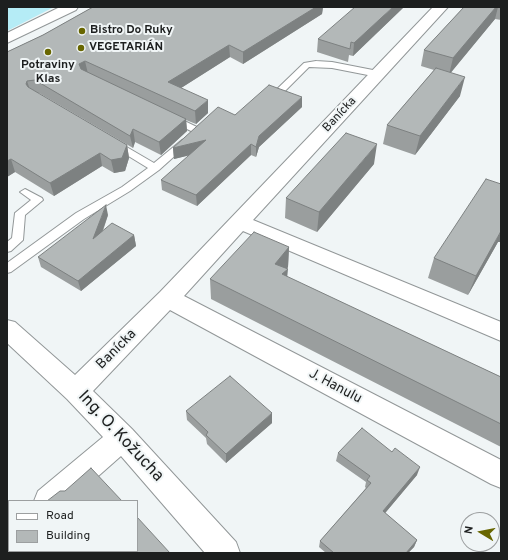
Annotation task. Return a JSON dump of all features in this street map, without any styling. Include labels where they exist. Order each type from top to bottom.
[{"type":"street","points":[[7,39],[71,7]]},
{"type":"street","name":"Banícka","points":[[76,390],[168,298],[441,7]]},
{"type":"street","points":[[239,222],[501,332]]},
{"type":"street","name":"J. Hanulu","points":[[168,298],[501,475]]},
{"type":"street","name":"Ing. O. Kožucha","points":[[7,329],[76,390],[122,438],[225,553]]},
{"type":"street","points":[[49,500],[122,438]]},
{"type":"lane","points":[[279,92],[307,65],[332,65],[378,74]]},
{"type":"lane","points":[[163,114],[198,130]]},
{"type":"lane","points":[[8,267],[80,216],[126,189],[155,168],[208,122]]},
{"type":"lane","points":[[108,140],[155,168]]},
{"type":"lane","points":[[7,248],[17,240],[20,213],[38,200],[25,192]]},
{"type":"shaded area","points":[[7,7],[54,7],[7,31]]},
{"type":"building","points":[[93,7],[316,7],[243,52],[229,45],[168,82],[208,100],[195,111],[85,61],[79,64],[81,69],[186,119],[159,142],[133,129],[130,136],[35,80],[27,81],[26,84],[28,87],[127,145],[122,158],[111,160],[100,153],[50,183],[11,159],[7,161],[7,52],[43,35]]},
{"type":"building","points":[[355,7],[393,7],[354,43],[351,42],[350,49],[318,39]]},
{"type":"building","points":[[464,7],[496,7],[453,58],[424,50]]},
{"type":"building","points":[[436,68],[465,77],[420,136],[387,125]]},
{"type":"building","points":[[269,85],[302,97],[259,136],[256,147],[251,144],[196,195],[161,180],[206,140],[173,148],[218,107],[235,115]]},
{"type":"building","points":[[346,133],[377,144],[319,212],[286,198]]},
{"type":"building","points":[[486,179],[501,184],[501,231],[476,276],[434,258]]},
{"type":"building","points":[[106,205],[93,239],[112,223],[134,235],[78,281],[38,257]]},
{"type":"building","points":[[254,232],[289,247],[275,264],[288,269],[282,274],[501,377],[501,424],[210,279]]},
{"type":"building","points":[[230,376],[272,413],[226,454],[206,435],[208,432],[186,411]]},
{"type":"building","points":[[362,428],[392,452],[395,448],[420,467],[383,511],[417,540],[406,553],[334,553],[320,541],[371,483],[367,480],[370,476],[338,453]]},
{"type":"building","points":[[91,468],[121,500],[48,500],[60,491],[65,491]]},
{"type":"building","points":[[138,518],[170,553],[17,553],[138,552]]},
{"type":"place","name":"Bistro Do Ruky","points":[[82,31]]},
{"type":"place","name":"VEGETARIÁN","points":[[81,48]]},
{"type":"place","name":"Potraviny Klas","points":[[48,52]]}]
